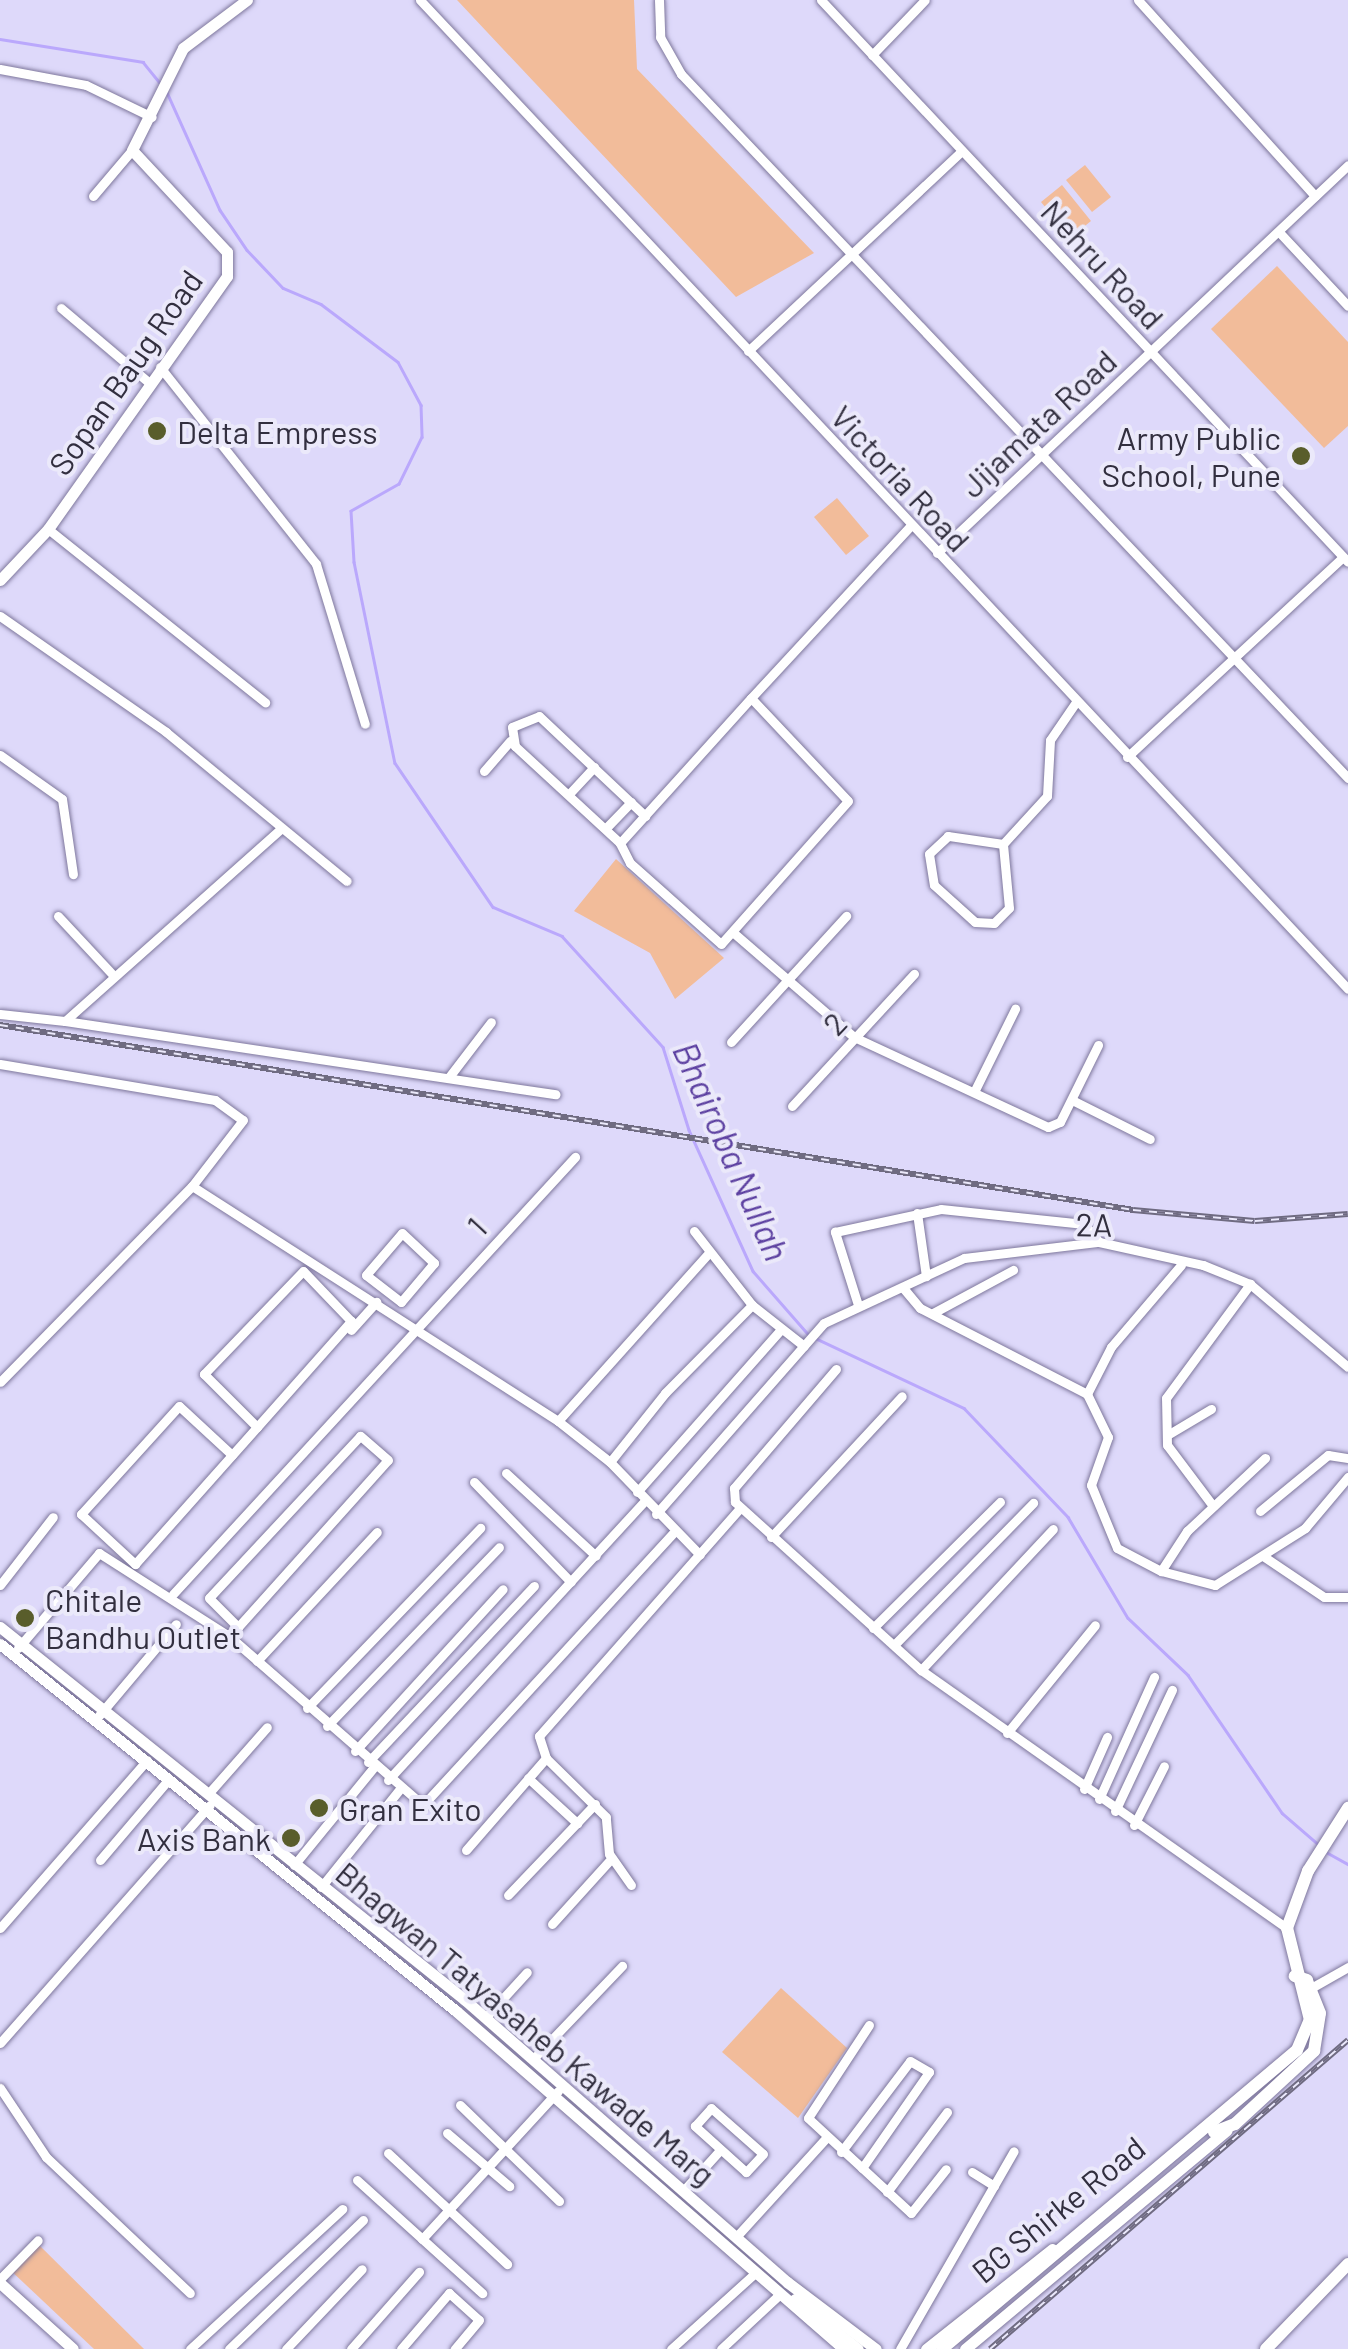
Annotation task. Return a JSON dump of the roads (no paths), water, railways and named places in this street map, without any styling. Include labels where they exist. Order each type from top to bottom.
[{"type":"main road","points":[[1314,2034],[1295,1976],[1287,1928],[1308,1871],[1348,1808]]},
{"type":"main road","points":[[942,2349],[1302,2064],[1314,2034],[1311,1988],[1295,1976]]},
{"type":"main road","points":[[952,2349],[1223,2125],[1224,2111],[1314,2034]]},
{"type":"main road","points":[[1266,2349],[1348,2264]]},
{"type":"street","points":[[92,196],[132,150],[175,62],[202,28],[247,0]]},
{"type":"street","name":"Victoria Road","points":[[420,0],[1348,990]]},
{"type":"street","points":[[659,0],[660,38],[680,74],[1348,778]]},
{"type":"street","name":"Nehru Road","points":[[821,0],[1345,559]]},
{"type":"street","points":[[872,54],[925,0]]},
{"type":"street","points":[[1138,0],[1316,196]]},
{"type":"street","points":[[0,69],[86,85],[154,111]]},
{"type":"street","name":"Sopan Baug Road","points":[[0,580],[48,529],[158,365],[228,276],[230,258],[132,150]]},
{"type":"street","points":[[748,351],[962,151]]},
{"type":"street","name":"Jijamata Road","points":[[937,553],[1348,166]]},
{"type":"street","points":[[1279,232],[1348,306]]},
{"type":"street","points":[[61,308],[147,382]]},
{"type":"street","points":[[158,365],[316,564],[365,724]]},
{"type":"street","points":[[620,843],[911,525]]},
{"type":"street","points":[[48,529],[265,702]]},
{"type":"street","points":[[1128,757],[1345,559]]},
{"type":"street","points":[[0,616],[166,732],[279,830],[348,881]]},
{"type":"street","points":[[510,741],[606,828],[620,843],[630,864],[716,942],[735,934],[848,800],[751,698]]},
{"type":"street","points":[[1003,844],[948,836],[930,854],[934,885],[982,924],[1009,908],[1003,844],[1047,796],[1050,740],[1076,702]]},
{"type":"street","points":[[484,771],[510,741],[512,727],[533,714],[645,816]]},
{"type":"street","points":[[0,756],[62,799],[73,874]]},
{"type":"street","points":[[570,794],[594,766]]},
{"type":"street","points":[[606,828],[631,802]]},
{"type":"street","points":[[65,1021],[113,974],[279,830]]},
{"type":"street","points":[[58,916],[113,974]]},
{"type":"street","points":[[731,1042],[846,916]]},
{"type":"street","points":[[735,934],[854,1038],[1048,1126],[1060,1122],[1098,1045]]},
{"type":"street","name":"2","points":[[792,1106],[914,974]]},
{"type":"street","points":[[974,1092],[1015,1009]]},
{"type":"street","points":[[0,1014],[556,1094]]},
{"type":"street","points":[[448,1077],[490,1022]]},
{"type":"street","points":[[0,1064],[231,1105],[241,1130],[192,1186],[0,1382]]},
{"type":"street","points":[[1072,1100],[1150,1138]]},
{"type":"street","name":"1","points":[[172,1594],[575,1157]]},
{"type":"street","points":[[192,1186],[558,1421],[610,1462],[673,1533],[700,1555]]},
{"type":"street","points":[[858,1305],[832,1234],[917,1213],[1084,1224],[1099,1242]]},
{"type":"street","points":[[917,1213],[926,1276]]},
{"type":"street","points":[[694,1231],[708,1254],[752,1305],[805,1344]]},
{"type":"street","points":[[402,1233],[434,1263],[400,1302],[375,1284],[366,1276],[402,1233]]},
{"type":"street","name":"2A","points":[[656,1514],[820,1329],[858,1305],[904,1288],[964,1258],[1099,1242],[1181,1265],[1203,1265],[1250,1284],[1348,1366]]},
{"type":"street","points":[[558,1421],[708,1254]]},
{"type":"street","points":[[1087,1394],[1111,1347],[1181,1265]]},
{"type":"street","points":[[932,1314],[1013,1270]]},
{"type":"street","points":[[232,1455],[179,1406],[81,1514],[135,1564],[232,1455],[257,1428],[352,1322],[303,1271],[204,1374],[257,1428]]},
{"type":"street","points":[[365,1296],[375,1284]]},
{"type":"street","points":[[1214,1506],[1169,1450],[1164,1409],[1174,1383],[1250,1284]]},
{"type":"street","points":[[904,1288],[932,1314],[1087,1394],[1108,1437],[1090,1479],[1107,1532],[1130,1558],[1161,1571],[1215,1585],[1314,1520],[1348,1477]]},
{"type":"street","points":[[132,1571],[376,1302]]},
{"type":"street","points":[[610,1462],[752,1305]]},
{"type":"street","points":[[638,1492],[781,1328]]},
{"type":"street","points":[[836,1369],[734,1488],[740,1508],[922,1670],[1114,1811],[1287,1928]]},
{"type":"street","points":[[772,1537],[902,1396]]},
{"type":"street","points":[[1169,1434],[1211,1409]]},
{"type":"street","points":[[229,1636],[388,1460],[360,1436],[210,1598],[238,1626]]},
{"type":"street","points":[[1260,1511],[1328,1455],[1348,1458]]},
{"type":"street","points":[[1161,1571],[1214,1506],[1265,1458]]},
{"type":"street","points":[[506,1473],[596,1556]]},
{"type":"street","points":[[474,1482],[572,1582]]},
{"type":"street","points":[[388,1780],[645,1501]]},
{"type":"street","points":[[873,1628],[1000,1502]]},
{"type":"street","points":[[894,1645],[1033,1503]]},
{"type":"street","points":[[630,1885],[611,1860],[606,1817],[546,1758],[538,1744],[542,1730],[740,1508]]},
{"type":"street","points":[[0,1585],[52,1517]]},
{"type":"street","points":[[308,1708],[480,1528]]},
{"type":"street","points":[[922,1670],[1053,1529]]},
{"type":"street","points":[[257,1661],[377,1532]]},
{"type":"street","points":[[100,1553],[172,1594],[229,1636],[419,1806],[428,1801],[673,1533]]},
{"type":"street","points":[[18,1649],[110,1541]]},
{"type":"street","points":[[327,1726],[498,1546]]},
{"type":"street","points":[[1262,1556],[1324,1597],[1348,1597]]},
{"type":"street","points":[[290,1871],[371,1764],[534,1586]]},
{"type":"street","points":[[355,1750],[503,1589]]},
{"type":"street","points":[[100,1714],[176,1624]]},
{"type":"street","points":[[1007,1733],[1095,1625]]},
{"type":"street","name":"Bhagwan Tatyasaheb Kawade Marg","points":[[0,1627],[18,1649],[210,1801],[390,1958],[876,2349]]},
{"type":"street","name":"Bhagwan Tatyasaheb Kawade Marg","points":[[0,1644],[18,1649]]},
{"type":"street","points":[[1099,1799],[1154,1678]]},
{"type":"street","points":[[1114,1811],[1172,1690]]},
{"type":"street","name":"Bhagwan Tatyasaheb Kawade Marg","points":[[100,1714],[169,1778],[210,1801]]},
{"type":"street","points":[[0,2043],[210,1801],[268,1728]]},
{"type":"street","points":[[1084,1788],[1107,1738]]},
{"type":"street","points":[[466,1850],[546,1758]]},
{"type":"street","points":[[0,1928],[147,1760]]},
{"type":"street","points":[[1134,1825],[1164,1766]]},
{"type":"street","points":[[100,1860],[169,1778]]},
{"type":"street","points":[[528,1778],[576,1823]]},
{"type":"street","points":[[321,1886],[400,1790]]},
{"type":"street","points":[[508,1895],[595,1804]]},
{"type":"street","points":[[552,1924],[611,1860]]},
{"type":"street","name":"Bhagwan Tatyasaheb Kawade Marg","points":[[290,1871],[321,1886],[533,2059],[560,2094],[844,2349]]},
{"type":"street","points":[[390,1958],[398,1947]]},
{"type":"street","points":[[533,2059],[622,1966]]},
{"type":"street","points":[[1311,1988],[1348,1966]]},
{"type":"street","points":[[485,2018],[527,1972]]},
{"type":"street","points":[[868,2025],[808,2110],[826,2138],[913,2213],[946,2169]]},
{"type":"street","points":[[842,2152],[910,2061],[929,2072],[862,2168]]},
{"type":"street","points":[[0,2088],[46,2157],[190,2293]]},
{"type":"street","points":[[422,2239],[504,2148],[560,2094],[858,2349]]},
{"type":"street","points":[[460,2105],[559,2200]]},
{"type":"street","points":[[712,2108],[763,2154],[746,2172],[720,2150],[695,2126],[712,2108]]},
{"type":"street","name":"BG Shirke Road","points":[[926,2349],[1224,2111]]},
{"type":"street","points":[[887,2192],[947,2112]]},
{"type":"street","points":[[964,2349],[1223,2125]]},
{"type":"street","points":[[447,2133],[509,2186]]},
{"type":"street","points":[[736,2237],[826,2138]]},
{"type":"street","points":[[683,2191],[720,2150]]},
{"type":"street","points":[[900,2349],[1014,2152]]},
{"type":"street","points":[[388,2153],[507,2264]]},
{"type":"street","points":[[972,2172],[994,2186]]},
{"type":"street","points":[[357,2180],[482,2292]]},
{"type":"street","points":[[190,2349],[342,2208]]},
{"type":"street","points":[[229,2349],[362,2220]]},
{"type":"street","points":[[38,2240],[0,2281],[73,2349]]},
{"type":"street","points":[[286,2349],[362,2269]]},
{"type":"street","points":[[351,2349],[419,2272]]},
{"type":"street","points":[[671,2349],[755,2273]]},
{"type":"street","points":[[401,2349],[449,2293],[479,2320],[455,2349]]},
{"type":"street","points":[[721,2349],[779,2294]]},
{"type":"waterway","name":"Bhairoba Nullah","points":[[0,39],[143,62],[161,84]]},
{"type":"waterway","name":"Bhairoba Nullah","points":[[166,90],[220,210],[247,250],[283,288],[321,304],[398,362],[421,405],[422,437],[399,484],[351,511],[354,562],[395,763],[493,907],[562,936],[663,1047],[689,1130],[753,1271],[808,1334]]},
{"type":"waterway","name":"Bhairoba Nullah","points":[[815,1338],[964,1408],[1068,1517],[1128,1618],[1188,1675],[1282,1813],[1318,1844]]},
{"type":"waterway","name":"Bhairoba Nullah","points":[[1328,1853],[1348,1864]]},
{"type":"railway","points":[[0,1025],[1133,1210],[1255,1221],[1348,1214]]},
{"type":"railway","points":[[990,2349],[1348,2040]]},
{"type":"place","name":"Delta Empress","points":[[157,431]]},
{"type":"place","name":"Army Public School, Pune","points":[[1301,456]]},
{"type":"place","name":"Chitale Bandhu Outlet","points":[[25,1618]]},
{"type":"place","name":"Gran Exito","points":[[319,1808]]},
{"type":"place","name":"Axis Bank","points":[[291,1838]]}]
